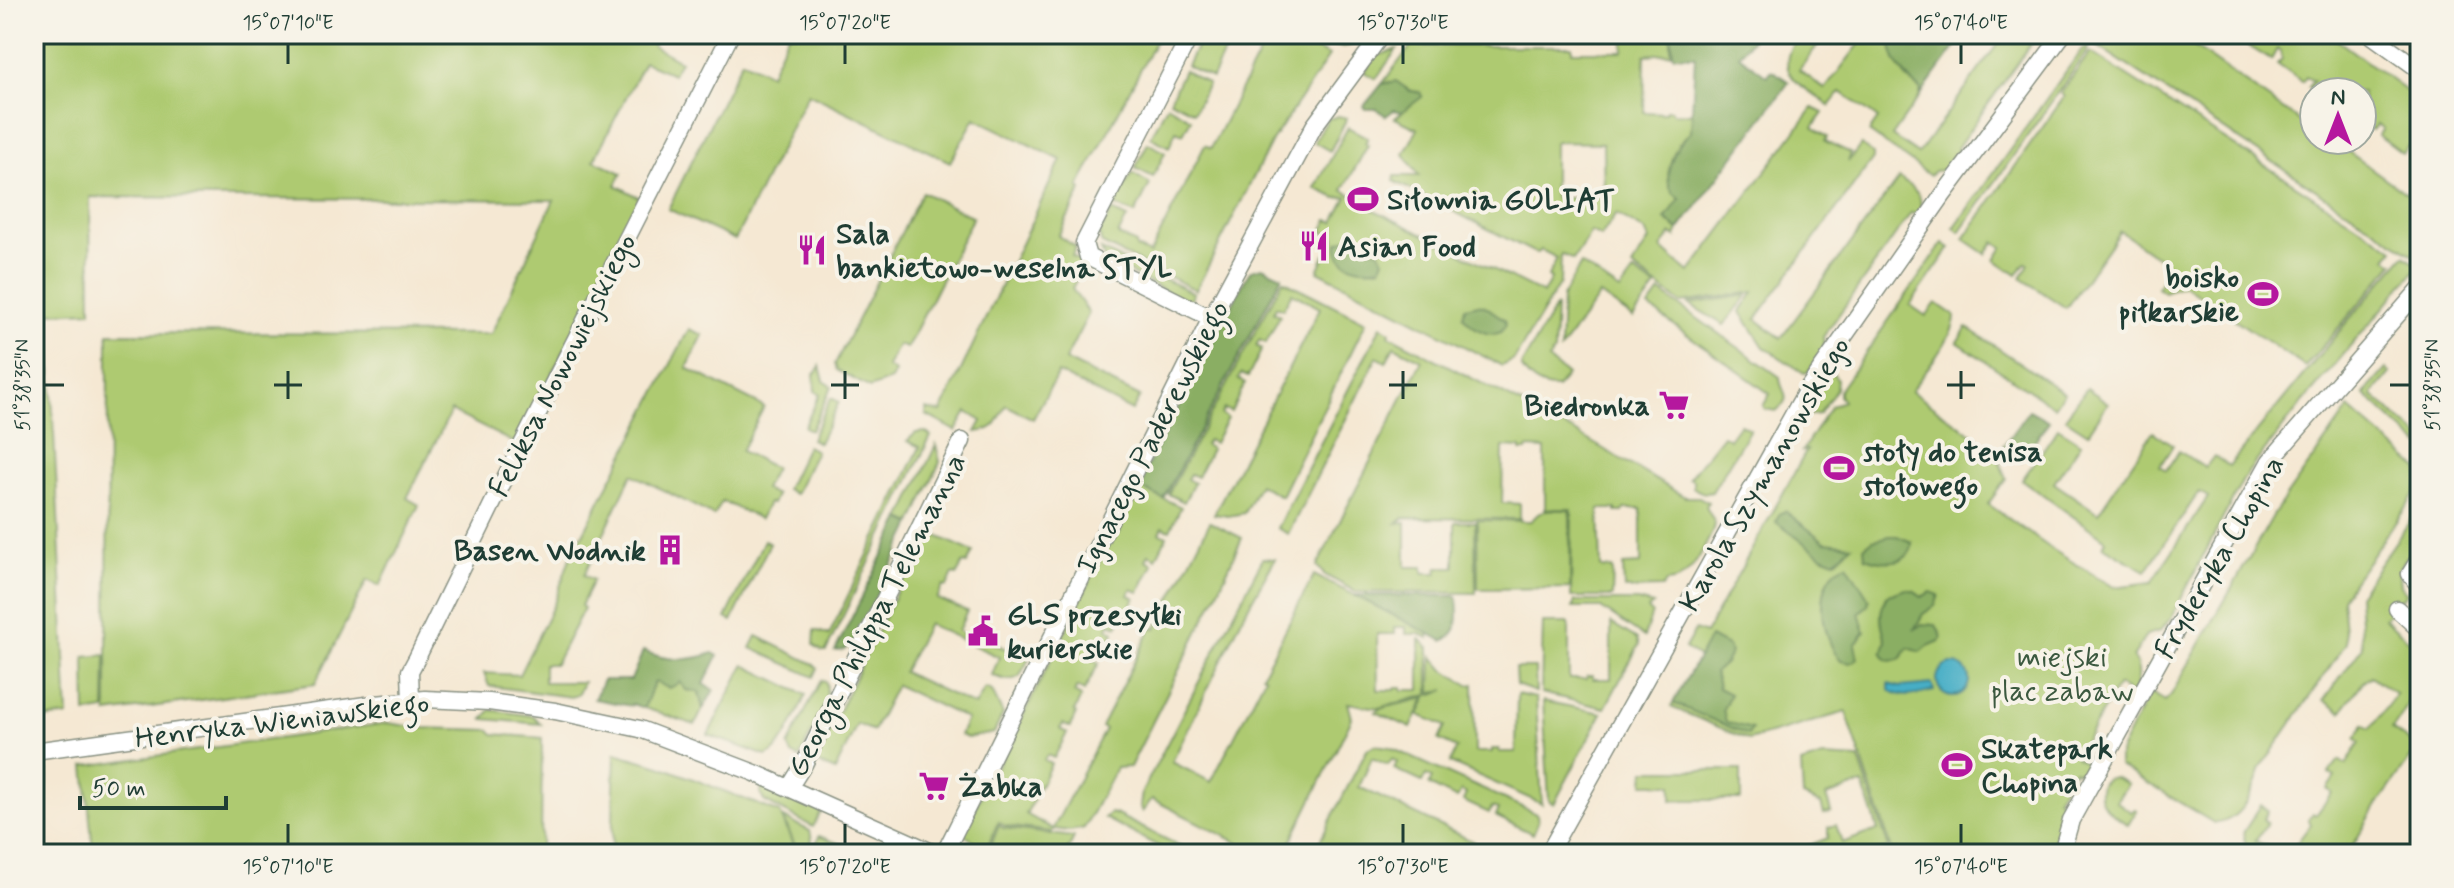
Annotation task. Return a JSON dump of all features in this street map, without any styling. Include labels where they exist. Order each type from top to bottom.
[{"type":"street","name":"Feliksa Nowowiejskiego","points":[[411,701],[410,671],[731,34]]},
{"type":"street","points":[[1191,34],[1084,243],[1088,257],[1211,318]]},
{"type":"street","name":"Ignacego Paderewskiego","points":[[944,854],[1211,318],[1314,126],[1382,34]]},
{"type":"street","name":"Karola Szymanowskiego","points":[[1548,854],[1808,388],[1943,195],[2063,34]]},
{"type":"street","points":[[2370,34],[2420,70]]},
{"type":"street","name":"Fryderyka Chopina","points":[[2065,854],[2071,820],[2265,470],[2313,409],[2420,289]]},
{"type":"street","name":"Georga Philippa Telemanna","points":[[789,788],[804,764],[962,441]]},
{"type":"street","points":[[2417,583],[2410,574],[2420,558]]},
{"type":"street","points":[[2397,609],[2420,630]]},
{"type":"street","name":"Henryka Wieniawskiego","points":[[34,751],[411,701],[489,702],[555,711],[640,729],[789,788],[936,854]]},
{"type":"street","points":[[2420,711],[2420,726]]},
{"type":"green space","points":[[34,34],[658,34],[653,46],[680,61],[673,74],[644,62],[594,160],[622,173],[616,185],[642,199],[516,444],[451,411],[407,498],[419,505],[380,586],[367,580],[315,684],[107,713],[108,333],[491,334],[554,200],[90,197],[91,311],[48,313],[68,716],[34,720]]},
{"type":"green space","points":[[788,34],[1159,34],[1079,187],[1082,190],[1058,236],[1076,247],[1072,256],[1084,263],[1072,289],[1089,313],[1065,360],[1140,397],[1132,411],[1058,373],[1033,419],[1006,405],[992,427],[976,432],[982,421],[967,412],[956,431],[926,415],[926,409],[941,412],[1061,160],[975,118],[950,162],[808,93],[735,240],[668,209],[742,60],[770,74]]},
{"type":"green space","points":[[1241,34],[1285,34],[1329,56],[1272,141],[1196,290],[1102,244],[1099,234],[1112,211],[1127,218],[1118,235],[1150,254],[1205,145],[1211,148],[1263,46]]},
{"type":"green space","points":[[1310,34],[1364,34],[1351,45],[1338,46]]},
{"type":"green space","points":[[1420,34],[1577,34],[1417,37]]},
{"type":"green space","points":[[1625,34],[1671,34],[1671,53],[1645,55],[1644,112],[1665,113],[1672,110],[1672,113],[1693,114],[1691,132],[1677,147],[1671,163],[1680,199],[1665,219],[1679,230],[1676,237],[1672,234],[1661,248],[1689,273],[1813,108],[1823,113],[1813,127],[1827,137],[1825,141],[1851,153],[1848,162],[1861,145],[1873,154],[1873,159],[1756,319],[1781,338],[1899,178],[1920,198],[1917,214],[1911,213],[1823,337],[1825,351],[1808,372],[1804,373],[1764,347],[1741,312],[1754,292],[1681,303],[1632,267],[1649,240],[1645,231],[1616,214],[1601,237],[1591,232],[1573,260],[1561,254],[1560,283],[1514,360],[1502,366],[1318,271],[1325,255],[1329,257],[1332,251],[1329,249],[1335,238],[1322,231],[1328,220],[1334,222],[1347,197],[1336,198],[1315,188],[1348,127],[1368,138],[1365,143],[1368,145],[1343,190],[1357,198],[1356,201],[1543,294],[1557,258],[1541,250],[1533,252],[1394,181],[1395,176],[1419,176],[1404,154],[1418,129],[1395,118],[1422,96],[1397,84],[1382,84],[1411,46],[1572,46],[1572,51],[1623,51]],"holes":[[[1554,142],[1603,143],[1604,198],[1582,198],[1582,195],[1554,198]]]},
{"type":"green space","points":[[1671,34],[1756,34],[1739,55],[1767,76],[1772,70],[1789,82],[1679,230],[1665,219],[1680,199],[1671,190],[1668,174],[1676,150],[1691,132],[1695,56],[1673,55]]},
{"type":"green space","points":[[1799,34],[1826,34],[1799,70],[1825,89],[1867,34],[1904,34],[1898,36],[1895,61],[1907,79],[1921,90],[1892,136],[1918,154],[2005,34],[2038,34],[1957,148],[1958,156],[1946,170],[1934,171],[1930,176],[1869,132],[1878,119],[1841,92],[1830,106],[1799,84],[1788,68],[1787,59]]},
{"type":"green space","points":[[1904,34],[1965,34],[1920,96],[1921,90],[1901,70],[1892,50],[1891,43]]},
{"type":"green space","points":[[2099,34],[2118,37],[2121,34],[2176,34],[2298,120],[2298,156],[2354,156],[2407,194],[2420,171],[2420,259],[2095,44]]},
{"type":"green space","points":[[2243,34],[2329,34],[2420,101],[2420,158],[2408,146],[2402,153],[2378,135],[2383,129],[2378,125],[2378,76],[2298,76],[2298,79],[2277,64],[2282,59],[2281,52],[2277,49],[2271,60],[2242,42],[2246,36]]},
{"type":"green space","points":[[1200,39],[1224,53],[1212,78],[1187,66]]},
{"type":"green space","points":[[2087,47],[1960,232],[1954,228],[2082,49]]},
{"type":"green space","points":[[1397,49],[1376,79],[1364,72],[1377,56]]},
{"type":"green space","points":[[2090,52],[2394,249],[2387,258],[2394,263],[2305,367],[2184,285],[2164,292],[2157,287],[2171,267],[2120,231],[2066,308],[2021,278],[2029,264],[2025,263],[2017,275],[1995,260],[2003,247],[1994,242],[1986,254],[1964,239],[2064,97],[2061,93]]},
{"type":"green space","points":[[1184,70],[1208,84],[1194,112],[1170,100]]},
{"type":"green space","points":[[1396,81],[1410,91],[1420,92],[1422,97],[1402,112],[1394,110],[1386,116],[1377,109],[1366,109],[1364,106],[1382,84]]},
{"type":"green space","points":[[1167,105],[1191,119],[1183,134],[1176,131],[1169,147],[1151,137]]},
{"type":"green space","points":[[1338,116],[1347,118],[1330,151],[1314,142],[1328,119]]},
{"type":"green space","points":[[1148,143],[1165,153],[1153,177],[1135,168]]},
{"type":"green space","points":[[1132,173],[1150,184],[1135,214],[1115,206]]},
{"type":"green space","points":[[922,192],[973,217],[907,348],[898,345],[887,367],[895,372],[891,380],[870,388],[837,370],[835,364]]},
{"type":"green space","points":[[1352,236],[1365,246],[1379,251],[1384,259],[1381,267],[1359,267],[1341,257],[1338,242]]},
{"type":"green space","name":"miejski plac zabaw","points":[[1943,243],[1950,248],[1910,305],[1926,316],[1936,303],[1955,316],[1954,325],[1911,391],[1996,451],[2006,479],[1988,504],[2053,550],[2114,587],[2152,582],[2208,497],[2199,492],[2146,571],[2103,546],[2106,540],[2022,480],[2058,428],[2081,443],[2054,483],[2098,513],[2153,432],[2173,445],[2160,466],[2166,470],[2179,451],[2205,468],[2214,456],[2229,466],[2405,255],[2419,266],[2304,401],[2245,476],[2171,618],[2160,631],[2146,635],[2133,658],[2138,676],[2132,694],[2118,685],[2076,757],[2094,768],[2088,776],[2074,770],[2057,798],[2071,807],[2055,848],[2043,853],[1892,850],[1846,712],[1749,740],[1671,707],[1699,657],[1685,648],[1695,630],[1705,634],[1807,450],[1802,451],[1831,406],[1843,401],[1839,391]]},
{"type":"green space","points":[[1101,250],[1194,293],[1189,303],[1105,260]]},
{"type":"green space","points":[[1581,264],[1620,291],[1634,272],[1656,287],[1633,318],[1600,295],[1560,350],[1562,297]]},
{"type":"green space","points":[[1262,267],[1282,276],[1163,499],[1137,486],[1247,276],[1251,270]]},
{"type":"green space","points":[[1283,280],[1366,322],[1281,496],[1259,484],[1244,513],[1228,516],[1214,514],[1320,308],[1292,293],[1283,309],[1276,306],[1274,312],[1280,315],[1266,343],[1259,340],[1256,346],[1262,349],[1248,377],[1241,374],[1238,379],[1245,383],[1231,412],[1224,409],[1221,414],[1227,418],[1214,443],[1208,440],[1205,445],[1211,449],[1197,477],[1190,474],[1187,479],[1194,483],[1184,502],[1168,494]]},
{"type":"green space","points":[[1660,292],[1780,377],[1786,398],[1782,406],[1776,411],[1765,409],[1763,406],[1770,394],[1649,307]]},
{"type":"green space","points":[[1748,295],[1724,325],[1689,304]]},
{"type":"green space","points":[[1478,304],[1505,320],[1506,325],[1501,332],[1491,334],[1480,331],[1463,316],[1465,307]]},
{"type":"green space","points":[[1556,306],[1554,352],[1548,360],[1567,375],[1557,388],[1551,388],[1536,383],[1521,366]]},
{"type":"green space","points":[[1381,326],[1390,331],[1389,335],[1573,431],[1685,497],[1699,497],[1708,502],[1706,507],[1715,523],[1714,529],[1696,563],[1683,576],[1666,582],[1662,588],[1624,589],[1623,565],[1641,564],[1641,509],[1616,512],[1616,509],[1599,509],[1601,568],[1613,569],[1612,597],[1571,597],[1572,509],[1545,509],[1545,449],[1528,448],[1521,451],[1521,448],[1503,447],[1502,503],[1520,504],[1520,519],[1404,518],[1397,523],[1406,522],[1406,567],[1423,567],[1423,573],[1437,573],[1438,567],[1455,567],[1455,522],[1475,522],[1476,593],[1356,592],[1325,575],[1317,566],[1422,360],[1394,346],[1386,362],[1377,357],[1288,534],[1277,528]]},
{"type":"green space","points":[[1967,327],[2064,393],[2054,407],[1957,342]]},
{"type":"green space","points":[[689,329],[703,335],[687,368],[764,407],[741,451],[775,468],[764,489],[776,495],[772,504],[768,503],[760,519],[722,501],[714,516],[632,474],[584,575],[593,580],[581,606],[584,608],[555,664],[544,664],[544,682],[583,682],[578,694],[571,697],[489,686],[484,673],[519,675],[554,604],[569,561]]},
{"type":"green space","points":[[820,366],[824,381],[832,386],[811,430],[804,427],[820,394],[815,391],[814,373]]},
{"type":"green space","points":[[2386,369],[2390,373],[2372,395],[2420,437],[2420,446],[2364,394]]},
{"type":"green space","points":[[1830,370],[1837,378],[1836,389],[1819,414],[1804,412]]},
{"type":"green space","points":[[2087,388],[2108,403],[2088,433],[2065,418]]},
{"type":"green space","points":[[831,398],[839,402],[819,443],[811,439]]},
{"type":"green space","points":[[2349,408],[2419,469],[2420,483],[2342,598],[2346,643],[2261,768],[2245,804],[2232,818],[2214,823],[2119,766],[2119,753],[2150,692],[2165,701],[2171,695],[2274,514]]},
{"type":"green space","points":[[2029,410],[2049,421],[2020,461],[2007,459],[2003,446]]},
{"type":"green space","points":[[1740,424],[1750,429],[1712,492],[1695,489],[1693,480],[1689,478],[1723,435],[1729,439]]},
{"type":"green space","points":[[925,432],[931,436],[826,651],[822,651],[814,645],[815,630],[829,635],[920,447],[907,441],[916,433]]},
{"type":"green space","points":[[936,445],[940,462],[912,524],[901,519]]},
{"type":"green space","points":[[807,446],[816,451],[795,494],[786,489]]},
{"type":"green space","points":[[1137,486],[1181,507],[1170,530],[1163,527],[1160,533],[1167,536],[1156,558],[1149,554],[1146,560],[1153,564],[1139,592],[1131,589],[1129,595],[1135,598],[1127,614],[1124,613],[1117,626],[1110,623],[1108,628],[1114,632],[1102,657],[1094,653],[1092,659],[1099,663],[1084,691],[1077,687],[1074,693],[1081,697],[1070,727],[1063,724],[1060,729],[1067,733],[1054,758],[1047,755],[1044,760],[1051,764],[1037,792],[1030,789],[1027,795],[1034,799],[1026,814],[1053,829],[1105,729],[1101,727],[1152,627],[1156,628],[1210,522],[1242,538],[1130,767],[1116,768],[1084,828],[1070,831],[1054,829],[1052,832],[1005,826],[998,822],[987,849],[961,833],[1006,750]]},
{"type":"green space","points":[[2420,507],[2420,540],[2398,569],[2400,586],[2407,593],[2384,618],[2415,646],[2410,699],[2392,729],[2420,749],[2420,757],[2414,754],[2375,808],[2348,854],[2286,854],[2311,824],[2308,820],[2313,813],[2316,815],[2332,793],[2327,789],[2335,777],[2329,773],[2339,760],[2346,765],[2360,742],[2355,738],[2364,725],[2370,729],[2396,694],[2371,676],[2362,683],[2341,712],[2324,700],[2362,647],[2358,595]]},
{"type":"green space","points":[[1546,510],[1570,510],[1570,588],[1478,589],[1477,520],[1531,521]]},
{"type":"green space","points":[[1785,511],[1825,542],[1852,545],[1835,561],[1822,556],[1776,522],[1779,514]]},
{"type":"green space","points":[[901,519],[912,524],[856,639],[844,650],[835,651]]},
{"type":"green space","points":[[926,531],[973,552],[957,575],[953,574],[947,587],[943,586],[937,599],[967,611],[958,631],[972,638],[975,635],[1029,659],[1016,679],[999,678],[992,675],[999,657],[928,624],[903,672],[975,706],[985,688],[992,691],[1003,714],[994,733],[967,738],[960,735],[967,719],[896,685],[873,731],[857,724],[835,771],[814,762]]},
{"type":"green space","points":[[1890,536],[1912,542],[1907,556],[1894,561],[1865,557],[1864,547],[1873,540]]},
{"type":"green space","points":[[764,540],[770,543],[732,621],[726,618]]},
{"type":"green space","points":[[1263,558],[1275,559],[1242,618],[1172,762],[1211,782],[1314,575],[1428,632],[1429,638],[1406,634],[1406,627],[1395,627],[1395,634],[1377,634],[1378,690],[1402,687],[1402,690],[1420,690],[1420,639],[1429,648],[1429,695],[1446,690],[1431,692],[1432,656],[1444,670],[1469,685],[1474,684],[1475,752],[1499,749],[1499,752],[1516,752],[1517,694],[1536,698],[1542,804],[1450,763],[1457,748],[1439,740],[1445,726],[1419,715],[1428,695],[1378,708],[1348,703],[1352,718],[1285,854],[1260,854],[1152,799],[1142,812],[1142,792]]},
{"type":"green space","points":[[1847,564],[1869,599],[1868,605],[1859,613],[1865,632],[1855,645],[1858,658],[1851,663],[1841,661],[1834,651],[1828,638],[1823,608],[1828,581],[1836,570]]},
{"type":"green space","points":[[1906,589],[1915,591],[1921,597],[1931,592],[1939,595],[1935,606],[1923,614],[1914,630],[1922,624],[1936,625],[1942,637],[1921,652],[1908,648],[1901,659],[1890,660],[1882,653],[1886,641],[1882,607],[1888,595]]},
{"type":"green space","points":[[1354,595],[1457,596],[1456,628],[1443,641]]},
{"type":"green space","points":[[1575,601],[1637,601],[1653,605],[1648,609],[1652,613],[1644,637],[1601,608],[1573,608]]},
{"type":"green space","points":[[1543,623],[1569,623],[1569,679],[1593,676],[1593,679],[1611,679],[1611,623],[1637,639],[1639,645],[1605,708],[1541,693]]},
{"type":"green space","points":[[757,636],[814,664],[818,668],[814,677],[751,648]]},
{"type":"green space","points":[[1710,637],[1727,646],[1731,652],[1715,672],[1718,688],[1730,694],[1723,709],[1726,722],[1752,729],[1748,735],[1673,703]]},
{"type":"green space","points":[[643,651],[678,659],[713,653],[718,656],[704,684],[714,690],[703,709],[699,692],[686,690],[680,682],[670,688],[654,683],[644,708],[594,699],[603,680],[631,680]]},
{"type":"green space","points":[[106,655],[105,710],[86,713],[85,657]]},
{"type":"green space","points":[[744,665],[806,695],[784,739],[766,756],[708,735]]},
{"type":"green space","points":[[1515,668],[1535,668],[1536,692],[1516,685]]},
{"type":"green space","points":[[821,680],[825,681],[827,688],[826,698],[799,758],[792,754],[788,746]]},
{"type":"green space","points":[[656,682],[683,682],[690,691],[699,692],[703,709],[695,725],[644,708]]},
{"type":"green space","points":[[1425,698],[1411,728],[1376,712],[1379,709]]},
{"type":"green space","points":[[1543,701],[1602,713],[1554,804],[1549,801]]},
{"type":"green space","points":[[491,710],[534,716],[541,724],[483,719]]},
{"type":"green space","points":[[388,723],[421,728],[490,730],[494,734],[542,738],[541,854],[34,854],[34,773],[47,771],[43,851],[93,851],[85,766]]},
{"type":"green space","points":[[1375,745],[1389,747],[1537,814],[1538,822],[1533,834],[1495,816],[1498,809],[1492,807],[1489,813],[1463,801],[1466,794],[1461,791],[1457,799],[1429,785],[1432,778],[1426,775],[1422,782],[1394,769],[1397,762],[1392,759],[1388,765],[1372,758],[1359,787],[1499,854],[1321,854],[1315,851],[1367,749]]},
{"type":"green space","points":[[615,753],[660,766],[780,813],[797,854],[612,854]]},
{"type":"green space","points":[[1822,757],[1859,759],[1889,848],[1861,854],[1807,854],[1808,846],[1828,838],[1828,827],[1836,825],[1842,843],[1878,830],[1863,784],[1826,796],[1831,812],[1824,814],[1821,804],[1803,796],[1801,764]]},
{"type":"green space","points":[[1645,770],[1741,770],[1741,800],[1672,800],[1672,784],[1644,784]]},
{"type":"green space","points":[[2114,777],[2128,784],[2116,801],[2131,812],[2137,810],[2128,825],[2107,809],[2101,798],[2101,784]]},
{"type":"green space","points":[[763,786],[821,812],[813,827],[764,801],[760,792]]},
{"type":"green space","points":[[2261,805],[2268,811],[2263,819],[2267,823],[2255,841],[2272,848],[2270,851],[2274,854],[2248,854],[2243,833]]},
{"type":"green space","points":[[1110,813],[1196,854],[1173,854],[1104,818]]},
{"type":"green space","points":[[784,818],[810,831],[809,854],[798,854]]},
{"type":"green space","points":[[999,825],[1074,837],[1066,854],[1002,854],[990,848]]},
{"type":"green space","points":[[819,836],[866,854],[813,854]]},
{"type":"water","points":[[1953,664],[1964,669],[1969,680],[1964,691],[1953,696],[1942,691],[1937,680],[1942,669]]},
{"type":"water","points":[[1889,684],[1900,687],[1932,684],[1934,691],[1900,695],[1889,690]]},
{"type":"place","name":"Siłownia GOLIAT","points":[[1363,199]]},
{"type":"place","name":"Asian Food","points":[[1314,246]]},
{"type":"place","name":"Sala bankietowo-weselna STYL","points":[[812,250]]},
{"type":"place","name":"boisko piłkarskie","points":[[2263,294]]},
{"type":"place","name":"Biedronka","points":[[1674,405]]},
{"type":"place","name":"stoły do tenisa stołowego","points":[[1839,468]]},
{"type":"place","name":"Basen Wodnik","points":[[670,550]]},
{"type":"place","name":"GLS przesyłki kurierskie","points":[[983,631]]},
{"type":"place","name":"Skatepark Chopina","points":[[1957,765]]},
{"type":"place","name":"Żabka","points":[[934,786]]}]
